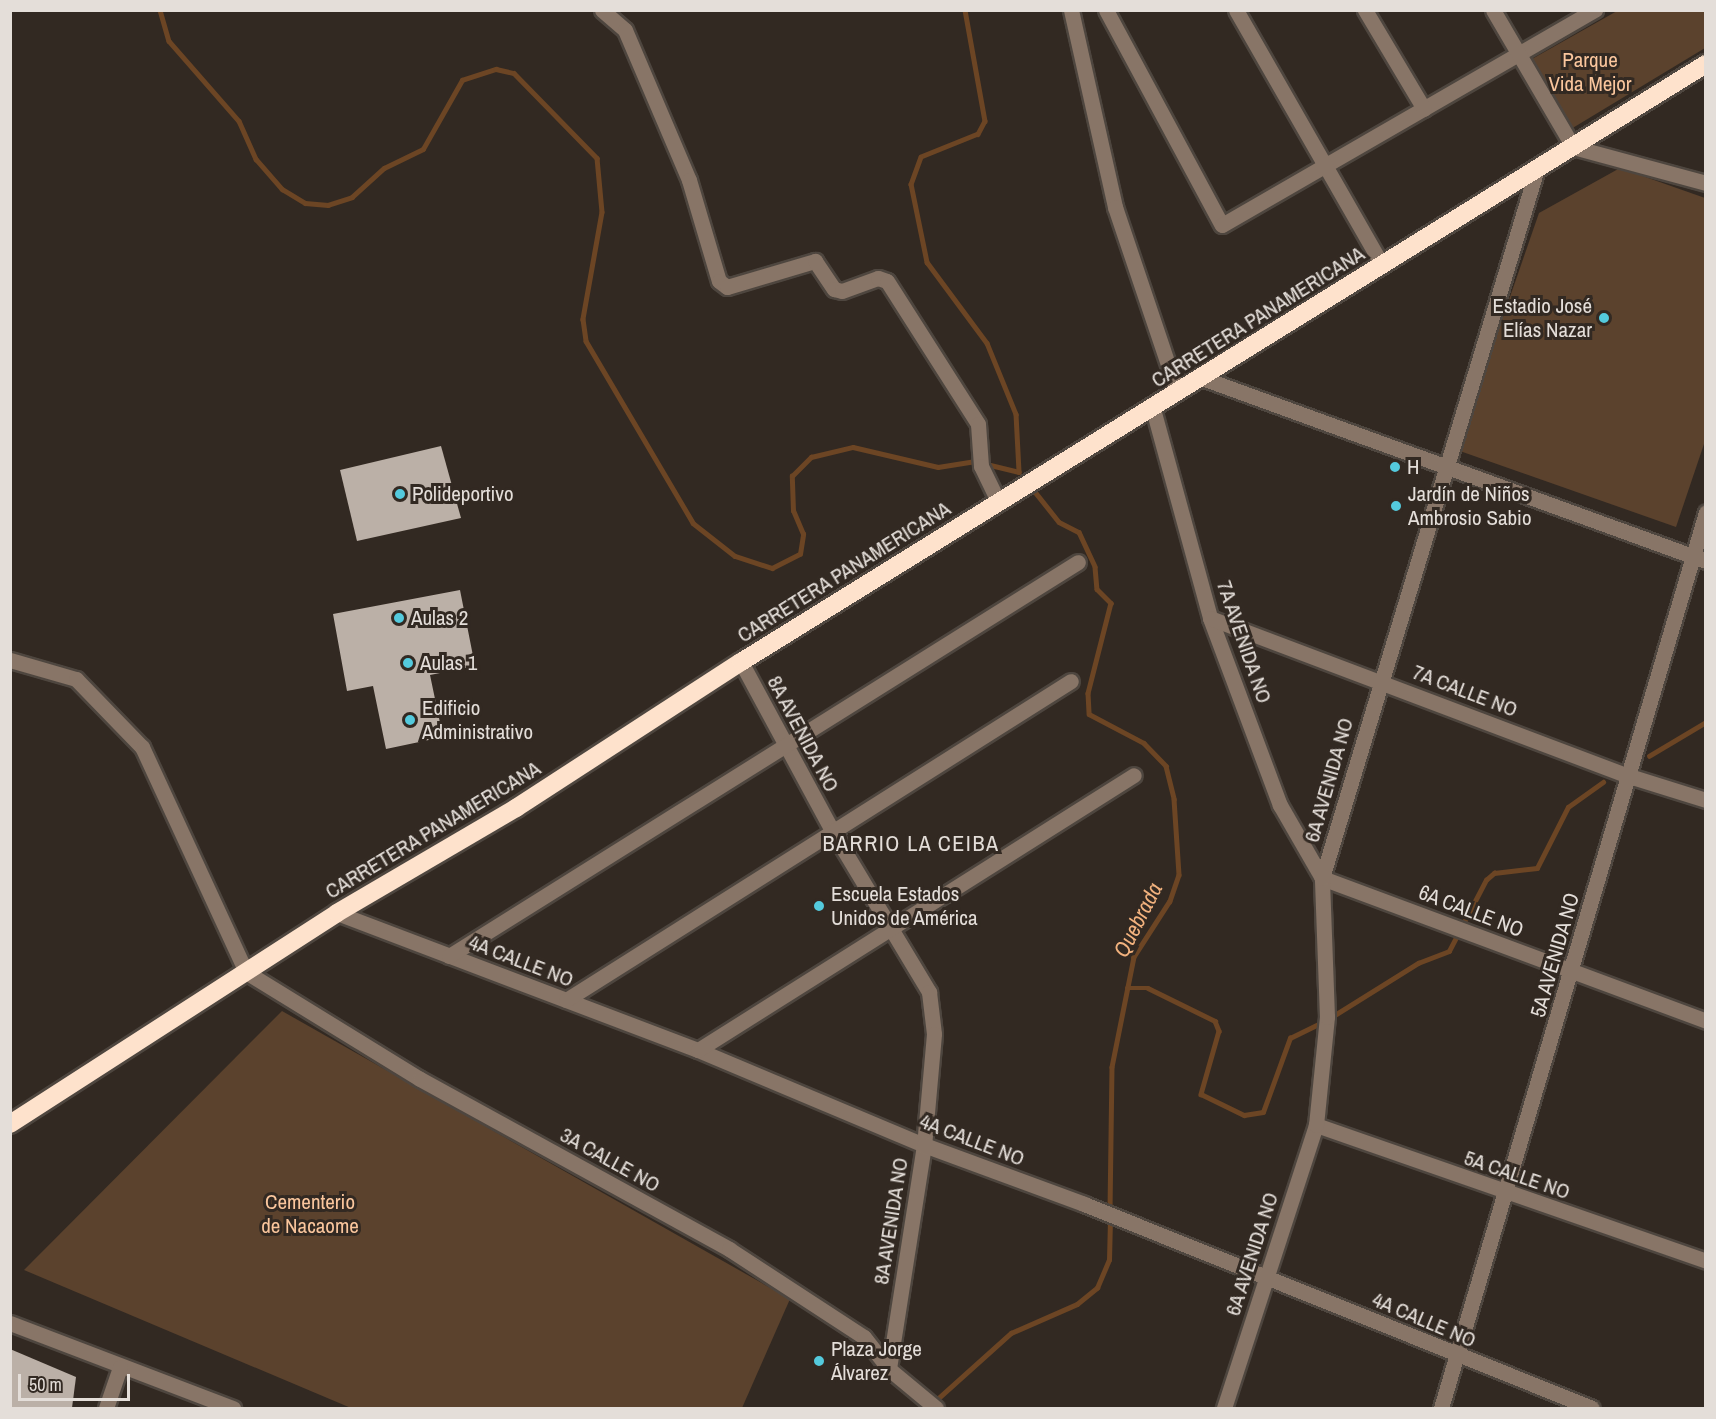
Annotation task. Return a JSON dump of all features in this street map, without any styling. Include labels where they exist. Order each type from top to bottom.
[{"type":"highway","name":"CARRETERA PANAMERICANA","points":[[10,1124],[337,913],[516,807],[741,662],[1153,409],[1177,391],[1202,378],[1536,172],[1706,64]]},
{"type":"street","points":[[602,10],[625,30],[689,180],[719,281],[727,287],[815,261],[834,289],[842,291],[878,278],[887,281],[978,424],[981,466],[999,503]]},
{"type":"street","points":[[1106,10],[1222,225],[1595,10]]},
{"type":"street","points":[[1236,10],[1382,265]]},
{"type":"street","points":[[1365,10],[1424,109]]},
{"type":"street","points":[[1493,10],[1573,147],[1706,183]]},
{"type":"street","points":[[1074,12],[1115,207],[1177,391]]},
{"type":"street","name":"6A AVENIDA NO","points":[[1224,1408],[1316,1125],[1327,1017],[1322,878],[1445,463],[1536,172]]},
{"type":"street","points":[[1202,378],[1445,463],[1699,558]]},
{"type":"street","name":"7A AVENIDA NO","points":[[1153,409],[1210,618],[1280,805],[1322,878]]},
{"type":"street","name":"5A AVENIDA NO","points":[[1441,1408],[1629,777],[1699,558],[1706,512]]},
{"type":"street","points":[[449,956],[782,743],[1078,562]]},
{"type":"street","name":"7A CALLE NO","points":[[1210,618],[1629,777],[1706,800]]},
{"type":"street","points":[[10,660],[76,679],[142,747],[246,972]]},
{"type":"street","name":"8A AVENIDA NO","points":[[741,662],[782,743],[832,832],[929,992],[934,1034],[924,1145],[889,1370]]},
{"type":"street","points":[[566,1000],[1071,681]]},
{"type":"street","points":[[698,1050],[1134,775]]},
{"type":"street","name":"6A CALLE NO","points":[[1322,878],[1706,1021]]},
{"type":"street","name":"4A CALLE NO","points":[[337,913],[698,1050],[924,1145],[1084,1204],[1266,1276],[1455,1357],[1592,1408]]},
{"type":"street","name":"3A CALLE NO","points":[[246,972],[420,1079],[729,1249],[864,1337],[889,1370],[936,1408]]},
{"type":"street","name":"5A CALLE NO","points":[[1316,1125],[1706,1261]]},
{"type":"street","points":[[10,1323],[120,1367],[233,1408]]},
{"type":"street","points":[[106,1408],[120,1367]]},
{"type":"green space","name":"Parque Vida Mejor","points":[[1617,11],[1705,11],[1705,48],[1571,129],[1532,59]]},
{"type":"green space","name":"Estadio José Elías Nazar","points":[[1620,168],[1705,198],[1705,441],[1676,527],[1457,450],[1539,213]]},
{"type":"green space","name":"Cementerio de Nacaome","points":[[282,1011],[790,1299],[742,1408],[351,1408],[24,1270]]},
{"type":"building","name":"Polideportivo","points":[[441,446],[461,518],[357,541],[340,470]]},
{"type":"building","points":[[460,590],[475,666],[430,675],[443,737],[386,749],[373,686],[347,691],[333,614]]},
{"type":"building","points":[[10,1349],[76,1377],[72,1408],[10,1408]]},
{"type":"waterway","points":[[160,10],[169,41],[239,121],[256,159],[282,189],[305,203],[328,205],[352,197],[384,168],[423,149],[462,80],[496,69],[514,73],[597,158],[602,212],[583,319],[586,341],[693,523],[735,556],[772,568],[800,554],[803,534],[793,511],[792,476],[811,457],[853,447],[938,467],[974,461],[1019,472]]},
{"type":"waterway","points":[[965,10],[985,121],[978,134],[921,157],[911,184],[927,262],[987,343],[1016,414],[1019,472]]},
{"type":"waterway","name":"Quebrada","points":[[1032,488],[1059,522],[1079,532],[1095,567],[1097,589],[1111,603],[1088,693],[1089,714],[1144,743],[1166,766],[1174,799],[1179,875],[1170,901],[1134,957],[1112,1067],[1110,1211]]},
{"type":"waterway","points":[[1649,756],[1706,722]]},
{"type":"waterway","points":[[1330,1018],[1418,963],[1449,951],[1486,880],[1494,873],[1537,868],[1568,807],[1603,782]]},
{"type":"waterway","points":[[1127,988],[1148,988],[1215,1021],[1219,1031],[1201,1094],[1244,1115],[1263,1112],[1290,1038],[1323,1022]]},
{"type":"waterway","name":"Quebrada","points":[[933,1403],[1011,1333],[1077,1304],[1097,1288],[1109,1260],[1110,1219]]},
{"type":"place","name":"Estadio José Elías Nazar","points":[[1604,318]]},
{"type":"place","name":"H","points":[[1395,467]]},
{"type":"place","name":"Polideportivo","points":[[400,494]]},
{"type":"place","name":"Jardín de Niños Ambrosio Sabio","points":[[1396,506]]},
{"type":"place","name":"Aulas 2","points":[[399,618]]},
{"type":"place","name":"Aulas 1","points":[[408,663]]},
{"type":"place","name":"Edificio Administrativo","points":[[410,720]]},
{"type":"place","name":"Escuela Estados Unidos de América","points":[[819,906]]},
{"type":"place","name":"Plaza Jorge Álvarez","points":[[819,1361]]},
{"type":"district","name":"BARRIO LA CEIBA","points":[[911,844]]}]
